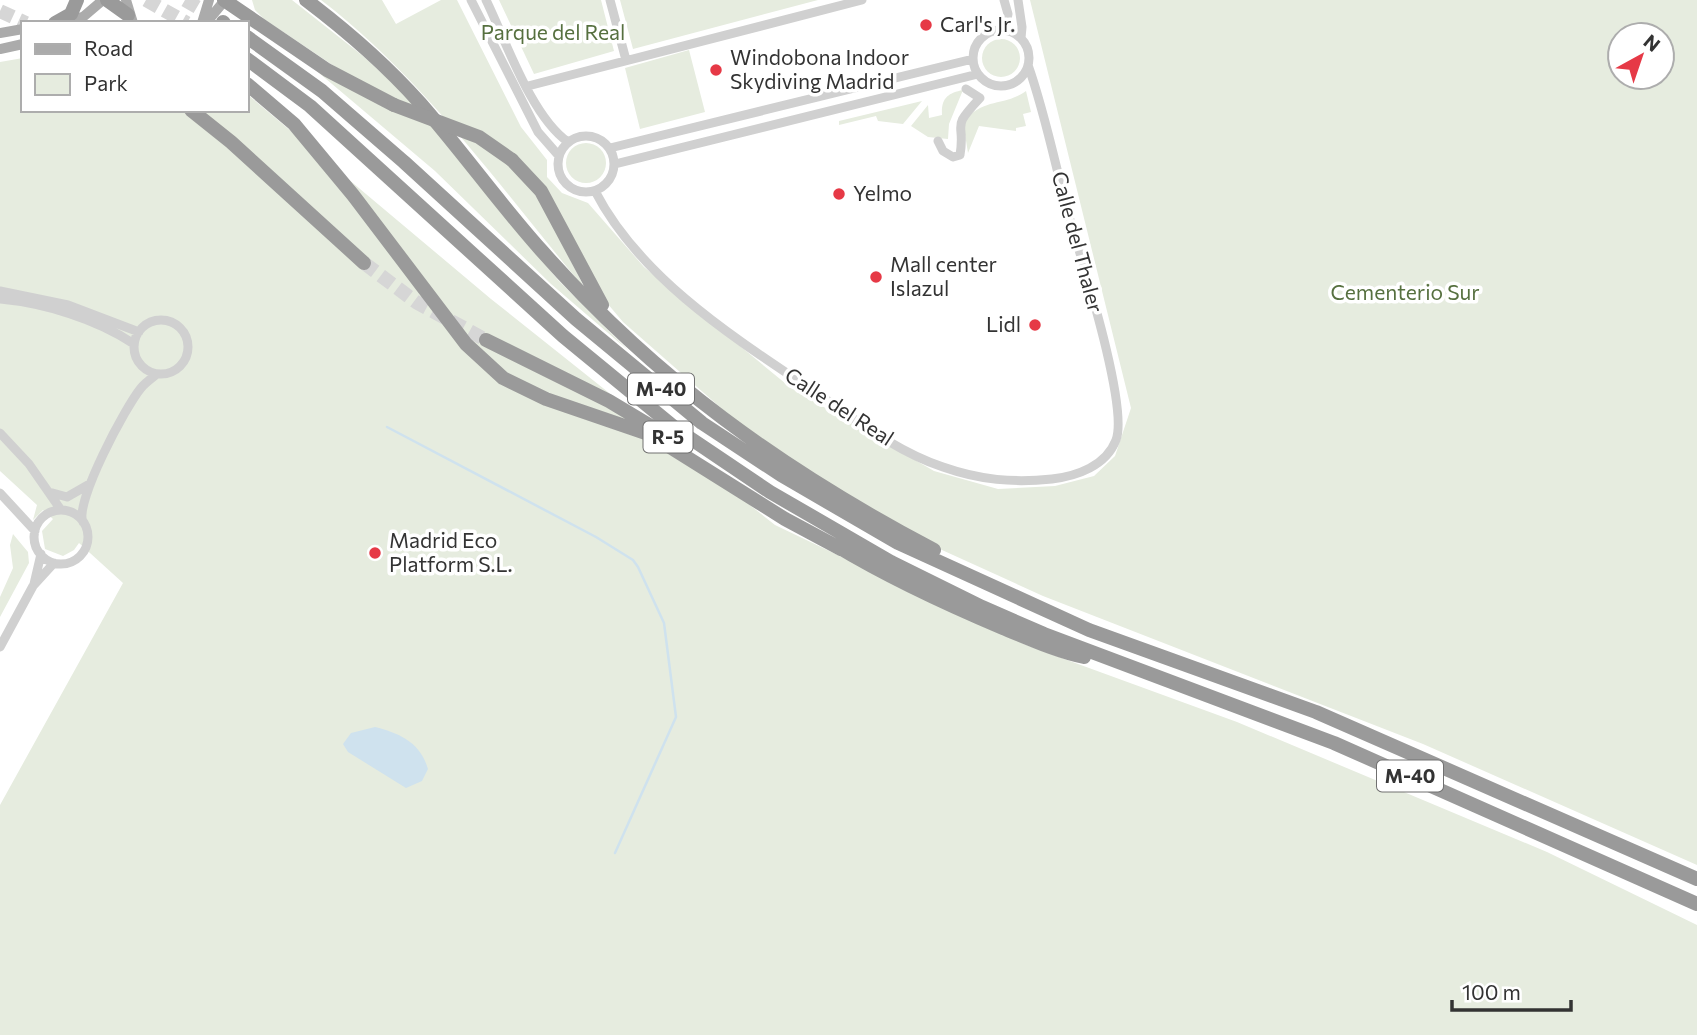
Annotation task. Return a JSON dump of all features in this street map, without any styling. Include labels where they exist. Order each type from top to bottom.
[{"type":"highway","points":[[59,21],[71,14],[77,0]]},
{"type":"highway","points":[[105,0],[131,19]]},
{"type":"highway","points":[[225,0],[327,70],[394,106],[479,137],[512,160],[541,191],[602,305],[631,338],[697,400]]},
{"type":"highway","points":[[246,0],[255,16],[279,37]]},
{"type":"highway","name":"R-5","points":[[306,0],[392,74],[576,288],[635,346],[697,400]]},
{"type":"highway","name":"M-40","points":[[248,38],[322,91],[404,162],[576,320],[702,423],[781,475],[898,543],[1038,608],[1316,712],[1697,879]]},
{"type":"highway","name":"M-40","points":[[248,60],[320,114],[563,336],[675,428],[770,492],[891,562],[982,607],[1123,664],[1334,743],[1695,905]]},
{"type":"highway","name":"M-40","points":[[248,85],[294,124],[353,195],[466,344],[503,378],[546,399],[651,435],[785,519],[911,586],[1067,653],[1123,664]]},
{"type":"highway","points":[[194,112],[231,142],[364,263]]},
{"type":"highway","name":"R-5","points":[[486,340],[643,420],[841,548]]},
{"type":"highway","name":"M-40","points":[[697,400],[760,448],[890,527],[1003,585],[1138,646]]},
{"type":"main road","points":[[65,21],[83,17],[105,0]]},
{"type":"main road","points":[[126,0],[131,19]]},
{"type":"main road","points":[[204,21],[209,0]]},
{"type":"main road","points":[[206,21],[225,0]]},
{"type":"main road","points":[[0,33],[21,29]]},
{"type":"main road","points":[[0,49],[21,44]]},
{"type":"street","points":[[471,0],[538,132],[559,156]]},
{"type":"street","points":[[486,0],[554,133],[568,142]]},
{"type":"street","points":[[610,0],[626,60]]},
{"type":"street","points":[[528,86],[862,0]]},
{"type":"street","points":[[1004,0],[1008,14],[1004,30]]},
{"type":"street","points":[[1018,0],[1023,27],[1021,38]]},
{"type":"street","points":[[1004,30],[1021,38],[1028,51],[1028,65],[1022,76],[1012,83],[1000,86],[988,82],[978,74],[973,59],[975,46],[984,36],[1004,30]]},
{"type":"street","points":[[610,148],[973,59]]},
{"type":"street","name":"Calle del Thaler","points":[[1028,65],[1097,317],[1120,420]]},
{"type":"street","points":[[615,164],[978,74]]},
{"type":"street","points":[[938,141],[943,151],[953,157],[960,155],[958,128],[961,118],[980,98],[966,89]]},
{"type":"street","points":[[578,136],[590,136],[601,140],[610,148],[615,164],[612,176],[595,191],[583,192],[571,188],[562,179],[558,168],[559,156],[568,142],[578,136]]},
{"type":"street","name":"Calle del Real","points":[[595,191],[631,246],[703,311],[849,415],[941,466],[1005,482],[1069,477],[1084,472],[1100,461],[1116,441],[1120,420]]},
{"type":"street","points":[[0,291],[68,305],[139,332]]},
{"type":"street","points":[[0,299],[65,313],[116,331],[134,344]]},
{"type":"street","points":[[88,485],[63,510],[44,516],[35,531],[34,539],[41,554],[54,563],[71,562],[83,552],[88,537],[80,513],[88,485],[140,388],[157,374],[173,371],[185,360],[187,342],[184,334],[171,322],[162,320],[145,325],[134,344],[136,357],[142,366],[157,374]]},
{"type":"street","points":[[140,388],[142,366]]},
{"type":"street","points":[[0,433],[29,464],[63,510],[83,522]]},
{"type":"street","points":[[49,492],[67,497],[88,485]]},
{"type":"street","points":[[0,493],[35,531]]},
{"type":"street","points":[[33,586],[41,554]]},
{"type":"street","points":[[0,647],[33,586],[54,563]]},
{"type":"green space","points":[[252,0],[292,0],[363,56],[408,97],[558,280],[629,351],[551,284],[435,171],[306,62],[334,66],[264,19],[255,10]]},
{"type":"green space","name":"Cementerio Sur","points":[[321,0],[382,0],[396,24],[441,0],[457,0],[521,127],[547,160],[547,177],[562,193],[588,203],[644,267],[791,388],[934,471],[998,489],[1055,486],[1094,476],[1115,456],[1131,408],[1030,0],[1697,0],[1697,865],[1423,744],[1043,596],[942,550],[762,444],[623,322],[607,303],[536,191],[585,289],[461,137],[359,31]]},
{"type":"green space","name":"Parque del Real","points":[[499,0],[601,0],[614,51],[534,74]]},
{"type":"green space","points":[[620,0],[818,0],[633,49]]},
{"type":"green space","points":[[1001,39],[1015,44],[1020,58],[1015,72],[1001,77],[987,72],[982,58],[987,44]]},
{"type":"green space","points":[[689,50],[705,112],[640,129],[625,68]]},
{"type":"green space","points":[[21,58],[21,112],[248,112],[248,95],[491,299],[775,525],[1026,645],[1237,722],[1547,852],[1697,925],[1697,1035],[0,1035],[0,805],[123,583],[79,543],[74,550],[63,556],[45,549],[42,531],[53,519],[43,510],[33,520],[37,505],[0,471],[0,62]]},
{"type":"green space","points":[[963,90],[949,124],[948,139],[928,137],[911,126],[928,105],[929,118],[942,115],[946,97]]},
{"type":"green space","points":[[1026,91],[1031,112],[1023,114],[1026,126],[1016,128],[1016,131],[979,126],[968,153],[963,122],[986,105],[1010,99]]},
{"type":"green space","points":[[922,101],[903,124],[878,121],[876,116],[839,125],[839,121]]},
{"type":"green space","points":[[586,143],[600,149],[606,163],[600,177],[586,183],[572,177],[566,163],[572,149]]},
{"type":"green space","points":[[13,534],[28,552],[29,563],[0,617],[0,597],[13,568],[10,545]]},
{"type":"water","points":[[375,727],[392,732],[414,745],[428,769],[422,781],[406,788],[348,752],[343,744],[351,733]]},
{"type":"waterway","points":[[387,427],[596,537],[633,560],[638,567],[664,623],[676,717],[615,853]]},
{"type":"tunnel","points":[[146,0],[183,21]]},
{"type":"tunnel","points":[[185,0],[216,18]]},
{"type":"tunnel","points":[[0,11],[22,21]]},
{"type":"tunnel","points":[[364,263],[416,302],[486,340]]},
{"type":"place","name":"Carl's Jr.","points":[[926,25]]},
{"type":"place","name":"Windobona Indoor Skydiving Madrid","points":[[716,70]]},
{"type":"place","name":"Yelmo","points":[[839,194]]},
{"type":"place","name":"Mall center Islazul","points":[[876,277]]},
{"type":"place","name":"Lidl","points":[[1035,325]]},
{"type":"place","name":"Madrid Eco Platform S.L.","points":[[375,553]]}]
